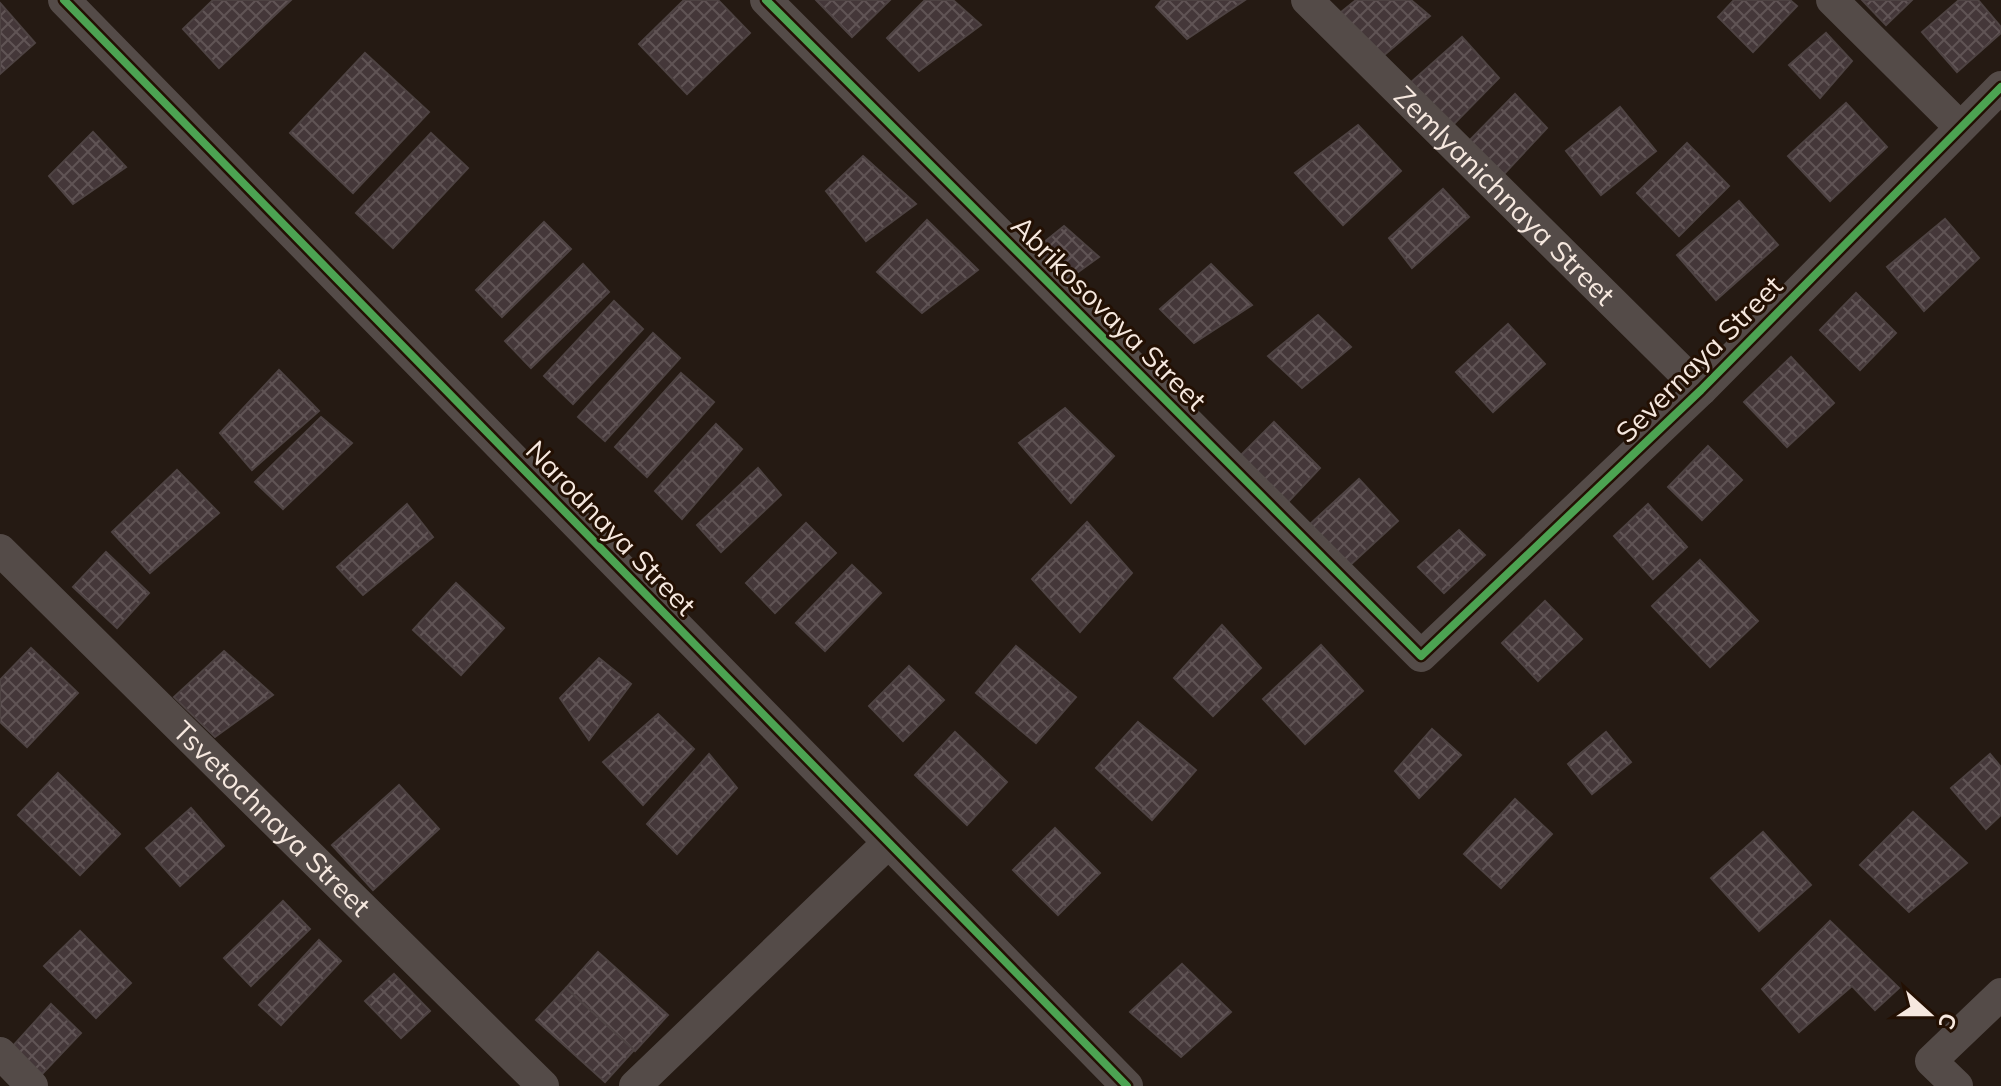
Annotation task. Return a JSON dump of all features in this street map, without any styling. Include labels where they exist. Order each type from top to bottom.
[{"type":"street","name":"Narodnaya Street","points":[[64,0],[1127,1086]]},
{"type":"street","name":"Abrikosovaya Street","points":[[766,0],[1421,656]]},
{"type":"street","name":"Zemlyanichnaya Street","points":[[1307,0],[1701,390]]},
{"type":"street","points":[[1832,0],[1960,127]]},
{"type":"street","name":"Severnaya Street","points":[[1421,656],[1701,390],[2001,87]]},
{"type":"street","name":"Tsvetochnaya Street","points":[[0,550],[543,1086]]},
{"type":"street","points":[[635,1086],[888,843]]},
{"type":"street","points":[[1957,1086],[1931,1061],[2001,994]]},
{"type":"street","points":[[0,1053],[32,1086]]},
{"type":"building","points":[[213,0],[291,0],[219,68],[183,29]]},
{"type":"building","points":[[684,0],[718,0],[750,33],[687,94],[639,44]]},
{"type":"building","points":[[816,0],[890,0],[852,37]]},
{"type":"building","points":[[925,0],[953,0],[981,25],[919,71],[887,38]]},
{"type":"building","points":[[1162,0],[1245,0],[1187,39],[1156,7]]},
{"type":"building","points":[[1356,0],[1411,0],[1430,16],[1376,62],[1340,13]]},
{"type":"building","points":[[1734,0],[1790,0],[1797,6],[1753,52],[1718,17]]},
{"type":"building","points":[[1862,0],[1912,0],[1886,25]]},
{"type":"building","points":[[1959,0],[1978,0],[2001,27],[2001,33],[1957,72],[1922,32]]},
{"type":"building","points":[[0,3],[35,43],[0,74]]},
{"type":"building","points":[[1826,33],[1852,61],[1820,98],[1789,65]]},
{"type":"building","points":[[1462,37],[1499,78],[1449,129],[1410,83]]},
{"type":"building","points":[[365,53],[429,112],[353,193],[290,133]]},
{"type":"building","points":[[1515,94],[1547,128],[1504,174],[1468,142]]},
{"type":"building","points":[[1846,103],[1887,147],[1830,201],[1788,156]]},
{"type":"building","points":[[1620,107],[1656,151],[1601,195],[1566,151]]},
{"type":"building","points":[[1358,125],[1401,171],[1343,225],[1295,173]]},
{"type":"building","points":[[93,132],[126,167],[73,204],[49,176]]},
{"type":"building","points":[[431,133],[468,168],[393,248],[356,213]]},
{"type":"building","points":[[1687,143],[1729,186],[1679,236],[1637,193]]},
{"type":"building","points":[[863,156],[916,204],[866,241],[826,191]]},
{"type":"building","points":[[1443,189],[1469,217],[1412,268],[1389,238]]},
{"type":"building","points":[[1739,201],[1778,245],[1716,300],[1677,255]]},
{"type":"building","points":[[1945,219],[1979,258],[1924,311],[1887,267]]},
{"type":"building","points":[[927,220],[978,270],[922,313],[877,272]]},
{"type":"building","points":[[544,222],[571,249],[502,317],[476,290]]},
{"type":"building","points":[[1064,226],[1099,257],[1063,283],[1033,251]]},
{"type":"building","points":[[583,264],[609,292],[531,368],[505,341]]},
{"type":"building","points":[[1211,264],[1252,305],[1194,343],[1160,309]]},
{"type":"building","points":[[1856,293],[1896,333],[1860,370],[1820,330]]},
{"type":"building","points":[[614,301],[643,329],[573,404],[544,376]]},
{"type":"building","points":[[1318,315],[1351,347],[1302,388],[1268,356]]},
{"type":"building","points":[[1508,324],[1545,364],[1493,412],[1456,372]]},
{"type":"building","points":[[653,333],[680,358],[605,441],[578,417]]},
{"type":"building","points":[[1791,357],[1834,403],[1787,447],[1744,402]]},
{"type":"building","points":[[279,370],[319,411],[252,470],[220,433]]},
{"type":"building","points":[[681,373],[714,402],[647,477],[615,447]]},
{"type":"building","points":[[1065,408],[1114,456],[1071,503],[1019,443]]},
{"type":"building","points":[[321,417],[352,443],[283,509],[255,482]]},
{"type":"building","points":[[1274,422],[1320,468],[1288,502],[1240,456]]},
{"type":"building","points":[[716,424],[742,449],[682,519],[655,491]]},
{"type":"building","points":[[1708,446],[1742,480],[1702,520],[1668,487]]},
{"type":"building","points":[[758,468],[781,495],[721,552],[697,525]]},
{"type":"building","points":[[177,470],[219,513],[150,573],[112,532]]},
{"type":"building","points":[[1359,479],[1398,521],[1348,567],[1310,524]]},
{"type":"building","points":[[407,504],[433,537],[363,595],[337,567]]},
{"type":"building","points":[[1648,504],[1687,547],[1653,579],[1614,536]]},
{"type":"building","points":[[1087,522],[1132,573],[1080,632],[1032,579]]},
{"type":"building","points":[[806,523],[836,553],[775,613],[746,583]]},
{"type":"building","points":[[1459,530],[1485,555],[1444,593],[1418,567]]},
{"type":"building","points":[[106,552],[149,593],[117,628],[73,587]]},
{"type":"building","points":[[1700,560],[1758,621],[1710,667],[1652,606]]},
{"type":"building","points":[[852,565],[881,593],[825,651],[796,623]]},
{"type":"building","points":[[456,583],[504,628],[461,675],[413,630]]},
{"type":"building","points":[[1545,601],[1582,639],[1538,681],[1502,643]]},
{"type":"building","points":[[1222,625],[1261,668],[1213,716],[1174,678]]},
{"type":"building","points":[[1321,645],[1363,691],[1305,744],[1263,699]]},
{"type":"building","points":[[1016,646],[1076,697],[1036,743],[976,693]]},
{"type":"building","points":[[31,648],[78,693],[27,747],[0,722],[0,680]]},
{"type":"building","points":[[224,651],[273,695],[215,737],[174,697]]},
{"type":"building","points":[[599,658],[631,684],[589,740],[560,698]]},
{"type":"building","points":[[909,666],[944,700],[903,741],[869,706]]},
{"type":"building","points":[[658,714],[694,749],[643,805],[603,762]]},
{"type":"building","points":[[1138,722],[1196,770],[1152,820],[1096,768]]},
{"type":"building","points":[[1432,729],[1461,755],[1419,798],[1395,771]]},
{"type":"building","points":[[955,732],[1007,782],[967,825],[915,775]]},
{"type":"building","points":[[1606,732],[1631,762],[1592,794],[1568,764]]},
{"type":"building","points":[[709,754],[737,788],[677,854],[647,824]]},
{"type":"building","points":[[1990,754],[2001,767],[2001,815],[1986,829],[1951,788]]},
{"type":"building","points":[[58,773],[120,834],[80,875],[18,815]]},
{"type":"building","points":[[399,785],[439,829],[373,890],[332,845]]},
{"type":"building","points":[[1515,799],[1552,834],[1501,888],[1464,854]]},
{"type":"building","points":[[191,808],[224,846],[180,886],[146,848]]},
{"type":"building","points":[[1913,812],[1967,863],[1909,912],[1860,865]]},
{"type":"building","points":[[1055,828],[1100,873],[1058,915],[1013,870]]},
{"type":"building","points":[[1763,832],[1811,885],[1759,931],[1711,878]]},
{"type":"building","points":[[283,901],[310,929],[251,986],[224,958]]},
{"type":"building","points":[[1830,921],[1899,988],[1875,1010],[1852,986],[1799,1032],[1762,989]]},
{"type":"building","points":[[80,931],[131,983],[96,1018],[44,966]]},
{"type":"building","points":[[319,940],[341,961],[281,1025],[259,1005]]},
{"type":"building","points":[[598,952],[668,1015],[635,1051],[566,988]]},
{"type":"building","points":[[1182,964],[1231,1012],[1181,1057],[1130,1012]]},
{"type":"building","points":[[394,974],[430,1011],[401,1038],[365,1001]]},
{"type":"building","points":[[566,988],[634,1050],[605,1082],[536,1020]]},
{"type":"building","points":[[51,1004],[81,1033],[42,1074],[12,1047]]},
{"type":"cycle path","points":[[64,0],[1127,1086]]},
{"type":"cycle path","points":[[766,0],[1421,656],[1701,390],[2001,87]]}]
